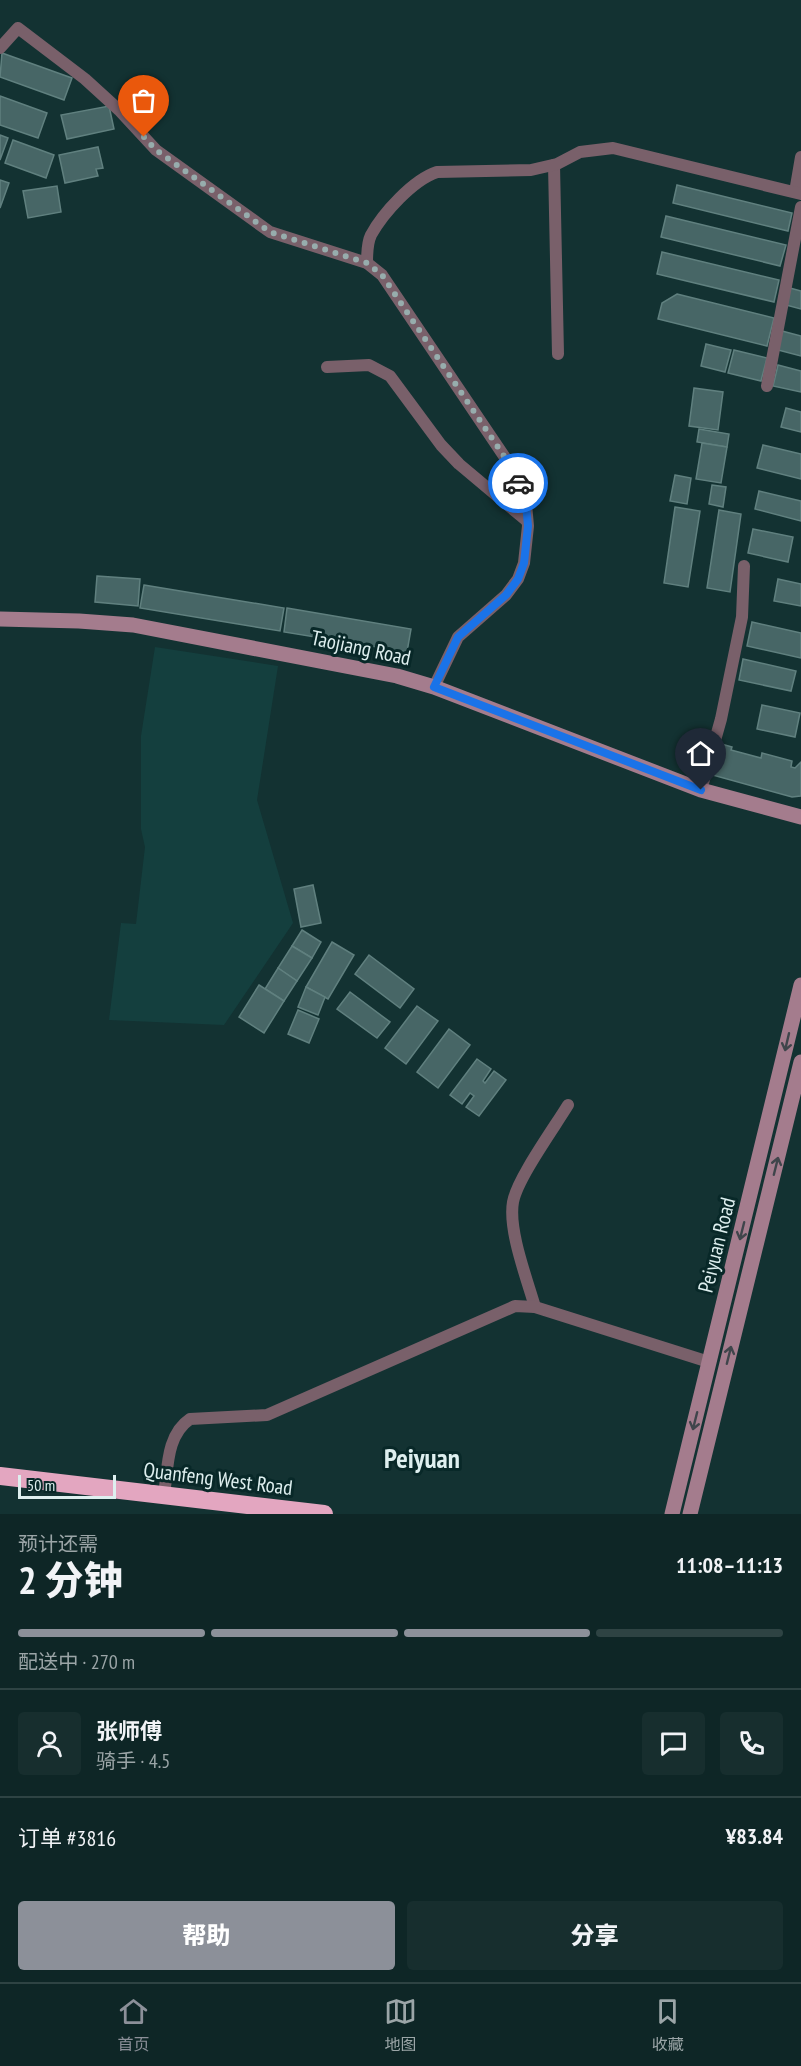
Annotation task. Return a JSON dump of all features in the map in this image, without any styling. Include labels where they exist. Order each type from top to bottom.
[{"type":"highway","name":"Quanfeng West Road","points":[[0,1476],[324,1514]]},
{"type":"main road","name":"Taojiang Road","points":[[0,619],[133,625],[397,676],[434,687],[701,790],[801,817]]},
{"type":"main road","name":"Peiyuan Road","points":[[672,1514],[801,985]]},
{"type":"main road","name":"Peiyuan Road","points":[[690,1514],[801,1062]]},
{"type":"street","points":[[0,48],[18,28],[85,79],[119,110],[156,150],[270,232],[367,263],[382,275],[512,468],[526,504],[524,563],[518,579],[506,595],[458,637],[434,687]]},
{"type":"street","points":[[367,263],[370,237],[392,206],[427,176],[451,172],[514,172],[554,165],[580,152],[613,148],[798,193],[801,157]]},
{"type":"street","points":[[554,165],[558,354]]},
{"type":"street","points":[[767,386],[801,207]]},
{"type":"street","points":[[327,367],[369,365],[390,376],[441,445],[459,464],[527,521]]},
{"type":"street","points":[[701,790],[721,719],[742,617],[744,566]]},
{"type":"street","points":[[535,1307],[513,1225],[513,1201],[521,1181],[568,1105]]},
{"type":"street","points":[[164,1495],[174,1436],[180,1426],[190,1419],[267,1415],[515,1306],[535,1307],[709,1362]]},
{"type":"shaded area","points":[[155,647],[278,666],[257,800],[293,923],[224,1025],[109,1020],[121,923],[136,924],[145,847],[141,829],[141,736]]},
{"type":"building","points":[[2,53],[72,78],[64,100],[0,77]]},
{"type":"building","points":[[0,96],[47,113],[38,138],[0,125]]},
{"type":"building","points":[[109,106],[114,129],[67,139],[61,115]]},
{"type":"building","points":[[0,135],[8,138],[0,160]]},
{"type":"building","points":[[13,140],[54,155],[46,178],[5,163]]},
{"type":"building","points":[[98,147],[103,168],[96,169],[98,176],[65,183],[59,155]]},
{"type":"building","points":[[0,180],[9,183],[0,208]]},
{"type":"building","points":[[677,185],[792,213],[788,231],[673,203]]},
{"type":"building","points":[[57,186],[61,212],[28,218],[23,191]]},
{"type":"building","points":[[666,216],[786,245],[780,266],[661,237]]},
{"type":"building","points":[[662,252],[779,280],[774,302],[657,274]]},
{"type":"building","points":[[790,288],[801,291],[801,309],[786,305]]},
{"type":"building","points":[[677,294],[774,318],[767,346],[658,319],[662,303]]},
{"type":"building","points":[[782,331],[801,336],[801,356],[778,350]]},
{"type":"building","points":[[706,344],[731,350],[725,372],[701,366]]},
{"type":"building","points":[[734,350],[767,358],[761,381],[728,373]]},
{"type":"building","points":[[778,365],[801,371],[801,392],[773,386]]},
{"type":"building","points":[[694,388],[723,392],[718,430],[689,426]]},
{"type":"building","points":[[786,408],[801,412],[801,432],[781,427]]},
{"type":"building","points":[[699,429],[729,434],[727,447],[697,442]]},
{"type":"building","points":[[702,443],[727,447],[721,483],[696,479]]},
{"type":"building","points":[[763,445],[801,454],[801,479],[757,468]]},
{"type":"building","points":[[675,475],[691,478],[687,504],[670,501]]},
{"type":"building","points":[[712,485],[726,487],[723,507],[709,504]]},
{"type":"building","points":[[759,491],[801,501],[801,521],[755,509]]},
{"type":"building","points":[[675,507],[700,511],[688,587],[664,583]]},
{"type":"building","points":[[719,510],[741,514],[730,592],[707,588]]},
{"type":"building","points":[[753,529],[793,537],[788,562],[748,553]]},
{"type":"building","points":[[97,576],[140,579],[138,606],[95,602]]},
{"type":"building","points":[[778,579],[801,584],[801,606],[774,601]]},
{"type":"building","points":[[144,585],[284,608],[280,631],[140,608]]},
{"type":"building","points":[[287,608],[411,629],[407,652],[284,632]]},
{"type":"building","points":[[752,622],[801,633],[801,658],[747,646]]},
{"type":"building","points":[[743,659],[796,671],[791,691],[739,680]]},
{"type":"building","points":[[762,705],[800,713],[795,737],[757,729]]},
{"type":"building","points":[[718,743],[732,747],[731,750],[761,758],[762,753],[792,761],[791,767],[795,768],[801,762],[801,796],[792,797],[709,774]]},
{"type":"building","points":[[313,885],[321,923],[301,927],[294,889]]},
{"type":"building","points":[[302,930],[321,942],[312,958],[292,946]]},
{"type":"building","points":[[332,942],[354,955],[328,999],[306,987]]},
{"type":"building","points":[[292,946],[312,958],[297,981],[278,968]]},
{"type":"building","points":[[369,955],[414,989],[400,1008],[355,974]]},
{"type":"building","points":[[278,968],[297,981],[284,1001],[265,989]]},
{"type":"building","points":[[259,985],[284,1001],[264,1033],[239,1017]]},
{"type":"building","points":[[306,987],[325,997],[318,1015],[298,1007]]},
{"type":"building","points":[[350,992],[390,1022],[377,1038],[337,1009]]},
{"type":"building","points":[[417,1006],[438,1021],[406,1064],[385,1048]]},
{"type":"building","points":[[298,1010],[319,1019],[309,1043],[288,1034]]},
{"type":"building","points":[[449,1029],[470,1045],[438,1088],[417,1072]]},
{"type":"building","points":[[477,1059],[491,1069],[483,1081],[485,1083],[494,1071],[506,1080],[479,1116],[466,1107],[474,1096],[470,1093],[462,1104],[450,1095]]},
{"type":"way so far","points":[[144,137],[156,150],[270,232],[367,263],[382,275],[512,468],[518,483]]},
{"type":"district","name":"Peiyuan","points":[[422,1459]]},
{"type":"route","points":[[518,483],[526,504],[528,526],[524,563],[518,579],[506,595],[458,637],[455,648],[434,687],[701,790]]}]
